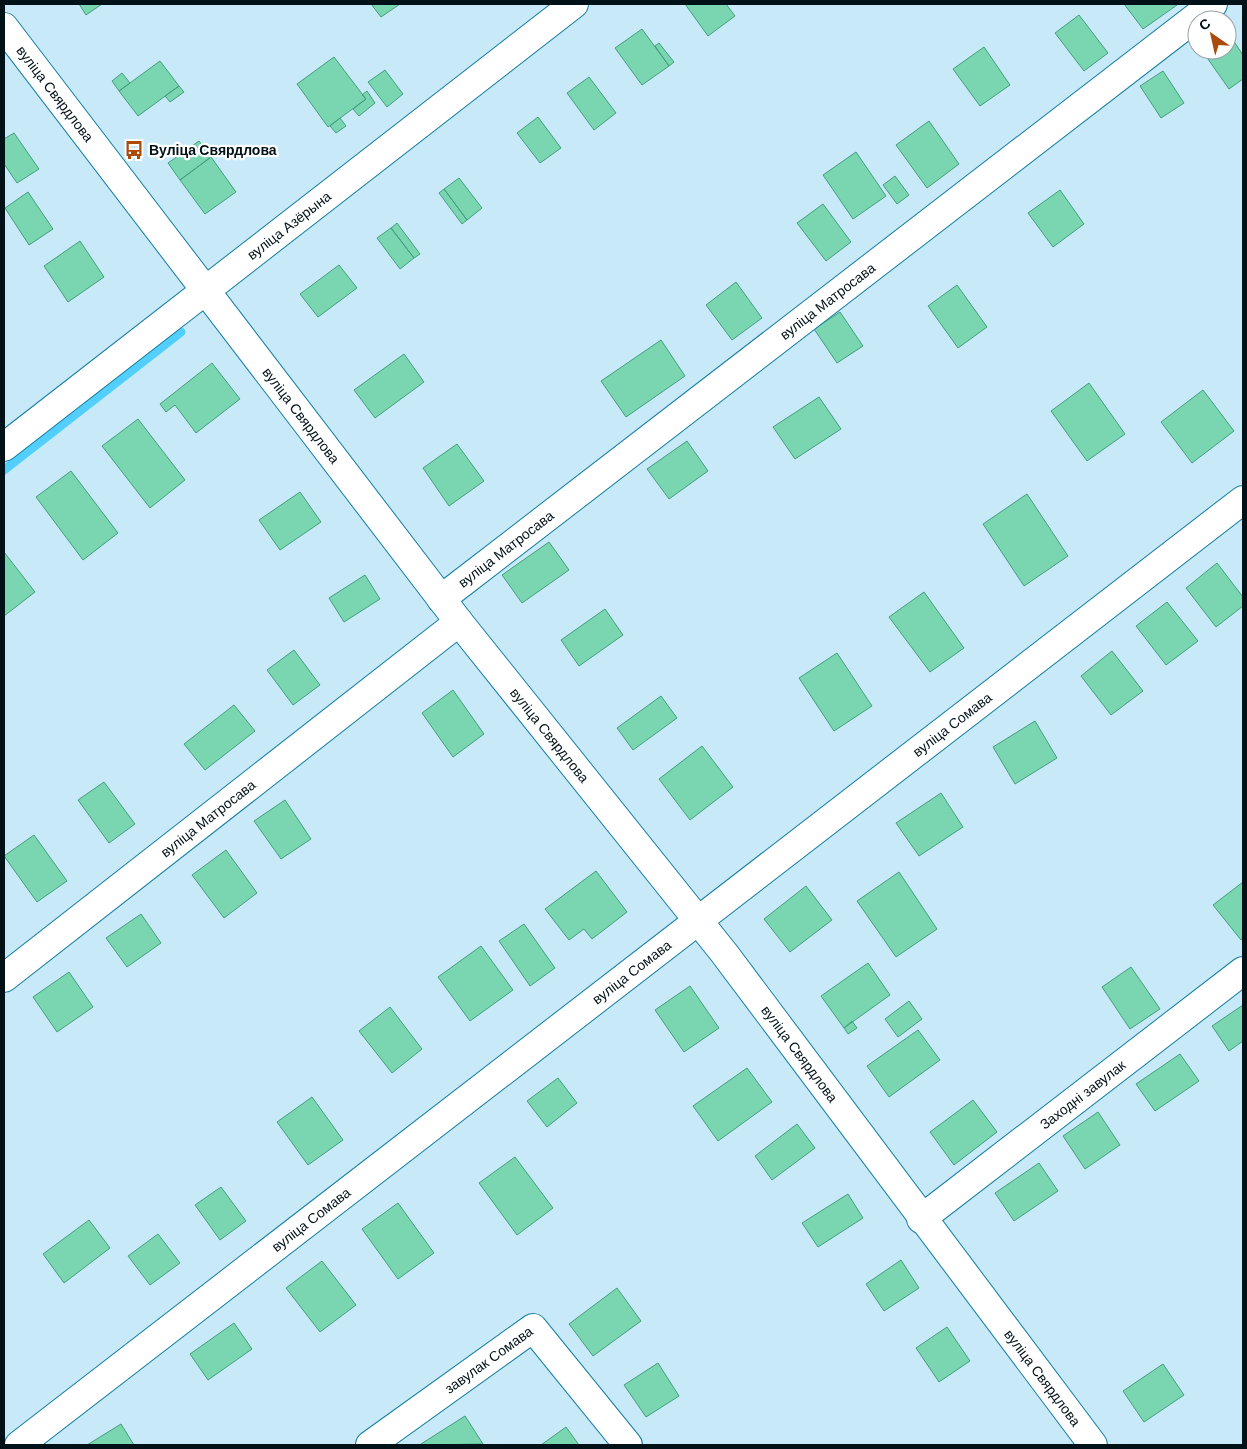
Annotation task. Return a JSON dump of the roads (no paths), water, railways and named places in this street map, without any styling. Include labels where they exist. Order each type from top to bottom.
[{"type":"street","name":"вуліца Азёрына","points":[[4,447],[574,4]]},
{"type":"street","name":"вуліца Матросава","points":[[441,599],[1212,4]]},
{"type":"street","name":"вуліца Свярдлова","points":[[4,27],[441,599],[698,922],[1093,1445]]},
{"type":"street","name":"вуліца Сомава","points":[[19,1445],[1243,500]]},
{"type":"street","name":"вуліца Матросава","points":[[4,978],[459,622]]},
{"type":"street","name":"Заходні завулак","points":[[921,1218],[1243,971]]},
{"type":"street","name":"завулак Сомава","points":[[370,1445],[533,1328],[628,1445]]},
{"type":"waterway","points":[[4,470],[181,332]]},
{"type":"place","name":"Вуліца Свярдлова","points":[[134,150]]}]
